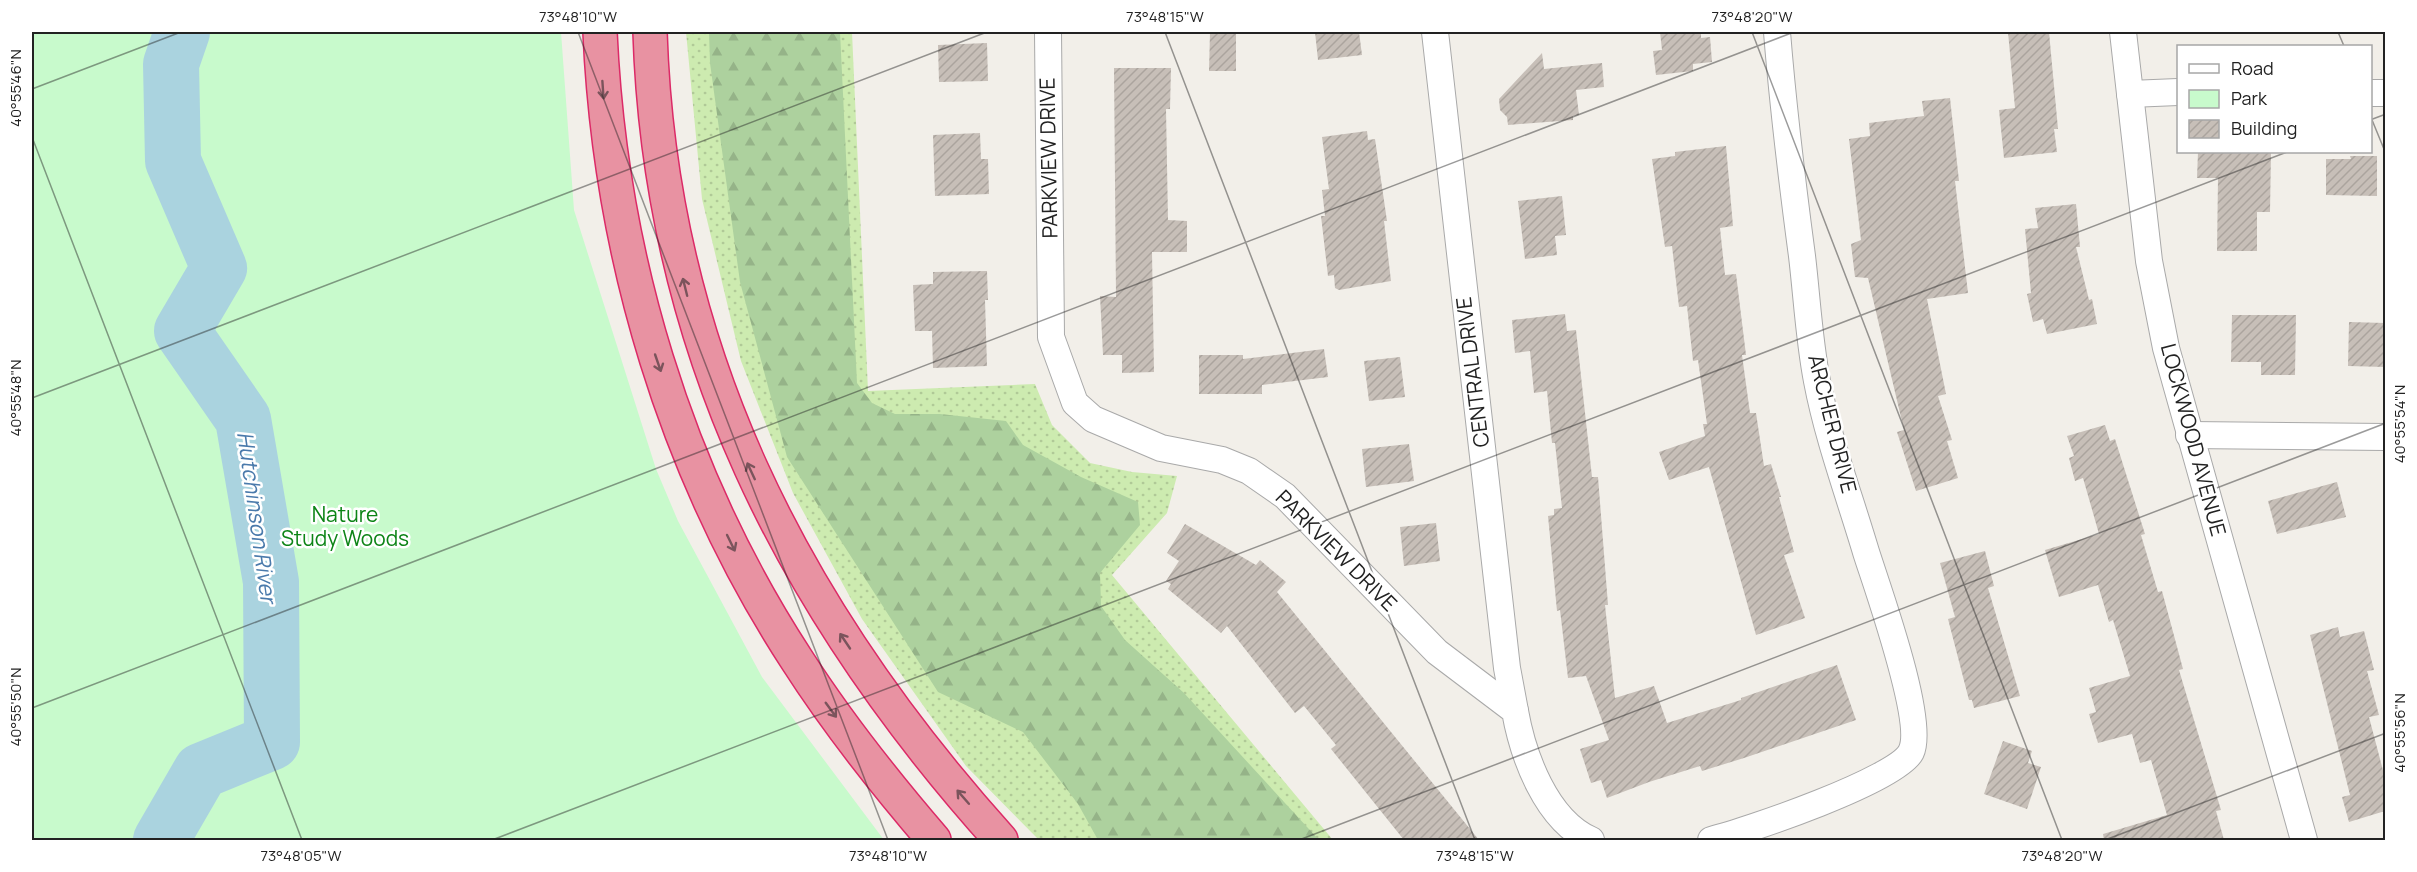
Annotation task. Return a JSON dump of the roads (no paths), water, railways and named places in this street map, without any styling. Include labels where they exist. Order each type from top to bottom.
[{"type":"highway","points":[[600,32],[608,140],[626,249],[655,355],[693,462],[742,565],[795,658],[861,750],[934,840]]},
{"type":"highway","points":[[650,32],[660,152],[679,263],[718,391],[748,464],[789,547],[843,638],[916,741],[1001,840]]},
{"type":"street","name":"PARKVIEW DRIVE","points":[[1048,32],[1051,337],[1075,403],[1093,419],[1161,448],[1222,460],[1249,471],[1285,496],[1437,652],[1515,711]]},
{"type":"street","name":"CENTRAL DRIVE","points":[[1435,32],[1507,668],[1515,711]]},
{"type":"street","name":"ARCHER DRIVE","points":[[1711,840],[1749,830],[1865,783],[1906,761],[1913,749],[1914,727],[1899,654],[1832,444],[1817,381],[1782,94],[1778,32]]},
{"type":"street","name":"LOCKWOOD AVENUE","points":[[2124,32],[2149,261],[2166,348],[2304,840]]},
{"type":"street","points":[[2130,94],[2177,92]]},
{"type":"street","points":[[2189,435],[2385,437]]},
{"type":"street","points":[[1515,711],[1521,741],[1534,776],[1563,820],[1591,840]]},
{"type":"waterway","name":"Hutchinson River","points":[[161,840],[201,771],[272,742],[271,582],[243,419],[182,331],[219,268],[173,161],[171,64],[182,32]]},
{"type":"park label","name":"Nature Study Woods","points":[[345,527]]}]
